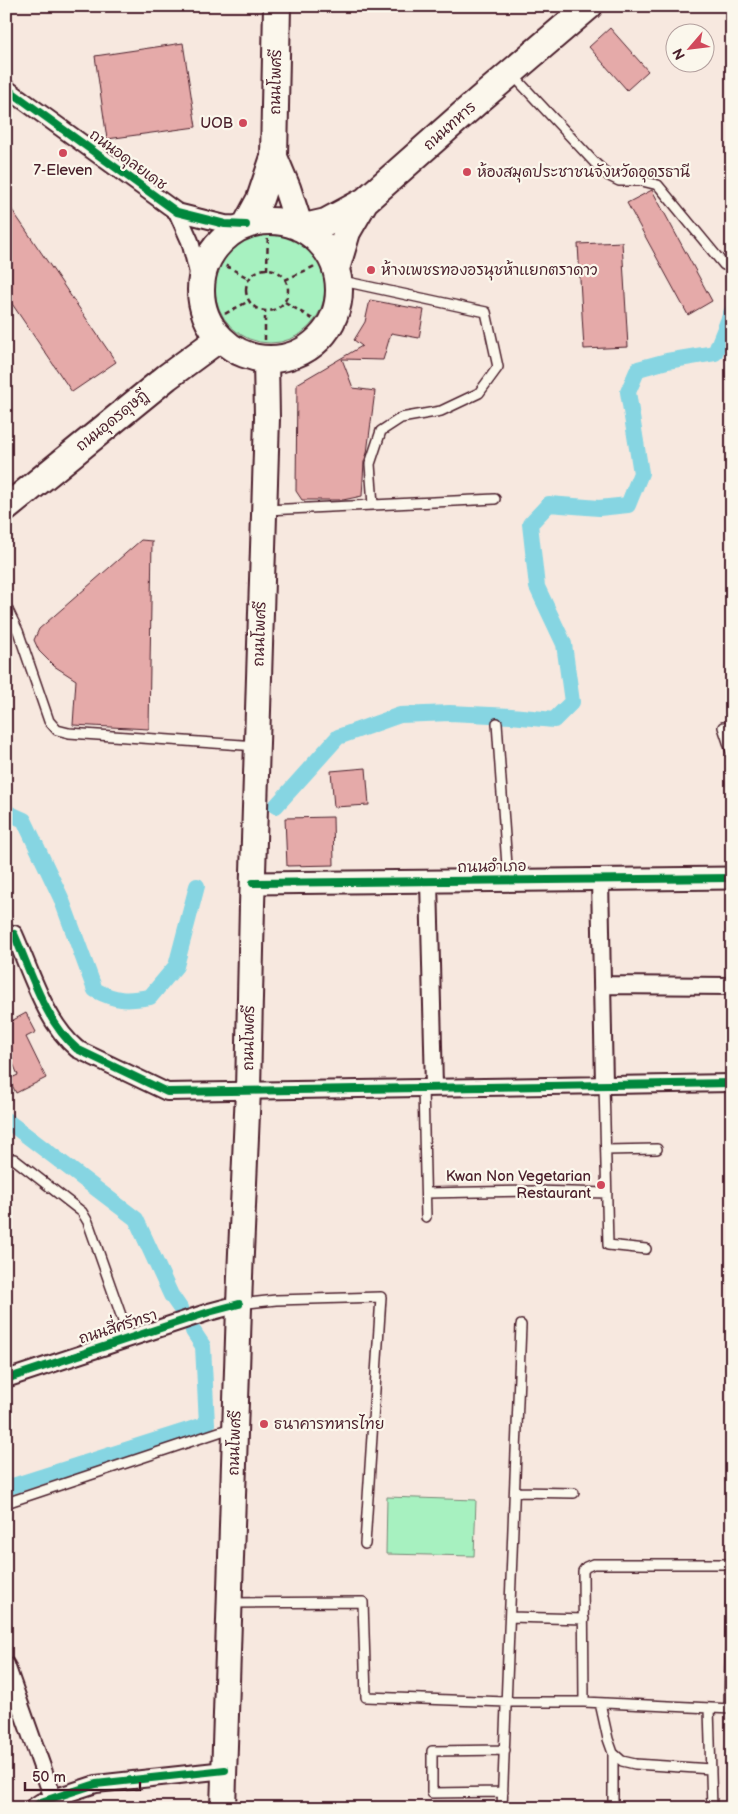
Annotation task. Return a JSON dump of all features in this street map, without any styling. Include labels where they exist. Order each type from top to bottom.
[{"type":"main road","name":"ถนนโพศรี","points":[[257,223],[260,199],[274,157],[277,6]]},
{"type":"main road","name":"ถนนทหาร","points":[[300,228],[326,222],[365,202],[589,6]]},
{"type":"main road","name":"ถนนโพศรี","points":[[274,157],[287,188],[300,228]]},
{"type":"main road","points":[[335,269],[347,232],[365,202]]},
{"type":"main road","points":[[280,221],[300,228],[318,240],[335,269],[338,296],[336,311],[326,328],[320,337],[308,347],[295,354],[280,358],[265,359],[241,353],[228,345],[215,330],[201,300],[203,270],[209,256],[225,236],[257,223],[280,221]]},
{"type":"main road","name":"ถนนอุดรดุษฎี","points":[[6,508],[167,377],[215,330]]},
{"type":"main road","name":"ถนนโพศรี","points":[[223,1808],[239,1304],[248,1090],[267,418],[265,359]]},
{"type":"street","name":"ถนนอดุลยเดช","points":[[6,88],[177,212],[225,224],[257,223]]},
{"type":"street","points":[[177,212],[190,240],[201,285]]},
{"type":"street","name":"ถนนอำเภอ","points":[[253,883],[732,878]]},
{"type":"street","points":[[600,879],[604,1084]]},
{"type":"street","points":[[428,1087],[429,881]]},
{"type":"street","points":[[14,934],[49,1015],[66,1040],[77,1049],[168,1092],[732,1082]]},
{"type":"street","points":[[603,985],[732,986]]},
{"type":"street","name":"ถนนสี่ศรัทรา","points":[[6,1379],[239,1304]]},
{"type":"street","points":[[6,1665],[53,1798]]},
{"type":"street","points":[[32,1808],[41,1802],[96,1784],[224,1770]]},
{"type":"lane","points":[[511,73],[609,176],[619,181],[642,181],[658,185],[724,265]]},
{"type":"lane","points":[[335,269],[486,312],[498,367],[479,393],[441,411],[402,418],[381,431],[370,464],[373,505]]},
{"type":"lane","points":[[264,510],[495,499]]},
{"type":"lane","points":[[6,606],[18,631],[49,721],[57,730],[69,733],[257,746]]},
{"type":"lane","points":[[497,723],[508,880]]},
{"type":"lane","points":[[723,727],[732,754]]},
{"type":"lane","points":[[604,1084],[608,1245],[646,1249]]},
{"type":"lane","points":[[426,1217],[428,1087]]},
{"type":"lane","points":[[606,1150],[657,1149]]},
{"type":"lane","points":[[14,1159],[82,1212],[88,1222],[130,1338]]},
{"type":"lane","points":[[426,1193],[534,1191],[607,1193]]},
{"type":"lane","points":[[239,1304],[276,1300],[381,1297],[365,1544]]},
{"type":"lane","points":[[502,1808],[521,1325]]},
{"type":"lane","points":[[6,1503],[235,1427]]},
{"type":"lane","points":[[515,1492],[574,1492]]},
{"type":"lane","points":[[230,1603],[363,1602],[366,1698],[584,1702],[730,1709],[732,1562],[593,1564],[586,1567],[583,1571],[584,1702]]},
{"type":"lane","points":[[510,1617],[584,1619]]},
{"type":"lane","points":[[600,1703],[608,1739],[614,1753],[622,1761],[635,1764],[711,1769]]},
{"type":"lane","points":[[710,1708],[712,1808]]},
{"type":"lane","points":[[503,1792],[432,1793],[432,1751],[505,1750]]},
{"type":"lane","points":[[613,1808],[614,1753]]},
{"type":"path","points":[[257,223],[266,270]]},
{"type":"path","points":[[209,256],[250,279]]},
{"type":"path","points":[[285,280],[335,269]]},
{"type":"path","points":[[266,270],[277,272],[285,280],[288,291],[285,302],[276,309],[265,311],[255,307],[249,301],[247,290],[250,279],[258,272],[266,270]]},
{"type":"path","points":[[215,330],[249,301]]},
{"type":"path","points":[[285,302],[326,328]]},
{"type":"path","points":[[265,311],[265,359]]},
{"type":"green space","points":[[270,233],[291,237],[309,249],[321,267],[325,288],[321,309],[309,327],[291,339],[270,343],[249,339],[231,327],[219,309],[215,288],[219,267],[231,249],[249,237]]},
{"type":"green space","points":[[387,1497],[476,1500],[474,1556],[386,1554]]},
{"type":"building","points":[[610,28],[648,71],[627,90],[589,47]]},
{"type":"building","points":[[183,43],[196,127],[107,139],[95,56]]},
{"type":"building","points":[[652,190],[712,301],[688,315],[627,203]]},
{"type":"building","points":[[6,201],[116,362],[72,392],[6,295]]},
{"type":"building","points":[[622,242],[628,347],[584,349],[578,244]]},
{"type":"building","points":[[370,300],[424,310],[419,338],[391,333],[383,360],[342,359],[353,388],[375,391],[367,453],[364,462],[362,496],[343,500],[302,500],[296,491],[297,384],[362,346],[354,340],[365,322]]},
{"type":"building","points":[[141,540],[152,541],[149,729],[73,725],[76,680],[54,666],[39,651],[34,640],[39,629]]},
{"type":"building","points":[[366,768],[369,805],[334,807],[331,771]]},
{"type":"building","points":[[333,817],[334,865],[287,866],[285,818]]},
{"type":"building","points":[[26,1013],[36,1032],[26,1037],[46,1078],[16,1093],[9,1079],[18,1075],[13,1060],[6,1048],[6,1024]]},
{"type":"waterway","points":[[276,806],[338,737],[400,715],[450,713],[554,720],[572,702],[564,644],[537,587],[530,524],[549,504],[599,508],[628,505],[641,473],[628,392],[638,369],[667,361],[715,353],[732,311]]},
{"type":"waterway","points":[[6,812],[24,820],[61,898],[95,990],[109,996],[128,999],[150,997],[176,966],[197,886]]},
{"type":"waterway","points":[[6,1120],[136,1219],[171,1295],[180,1308]]},
{"type":"waterway","points":[[6,1488],[207,1424],[203,1346],[193,1331]]},
{"type":"cycle path","points":[[6,88],[177,212],[225,224],[246,225]]},
{"type":"cycle path","points":[[253,883],[732,878]]},
{"type":"cycle path","points":[[14,934],[47,1011],[66,1038],[77,1049],[167,1092],[732,1083]]},
{"type":"cycle path","points":[[6,1379],[209,1312],[239,1304]]},
{"type":"cycle path","points":[[32,1808],[41,1802],[96,1784],[225,1770]]},
{"type":"place","name":"UOB","points":[[243,123]]},
{"type":"place","name":"7-Eleven","points":[[63,153]]},
{"type":"place","name":"ห้องสมุดประชาชนจังหวัดอุดรธานี","points":[[467,172]]},
{"type":"place","name":"ห้างเพชรทองอรนุชห้าแยกตราดาว","points":[[371,270]]},
{"type":"place","name":"Kwan Non Vegetarian Restaurant","points":[[601,1185]]},
{"type":"place","name":"ธนาคารทหารไทย","points":[[264,1424]]}]
